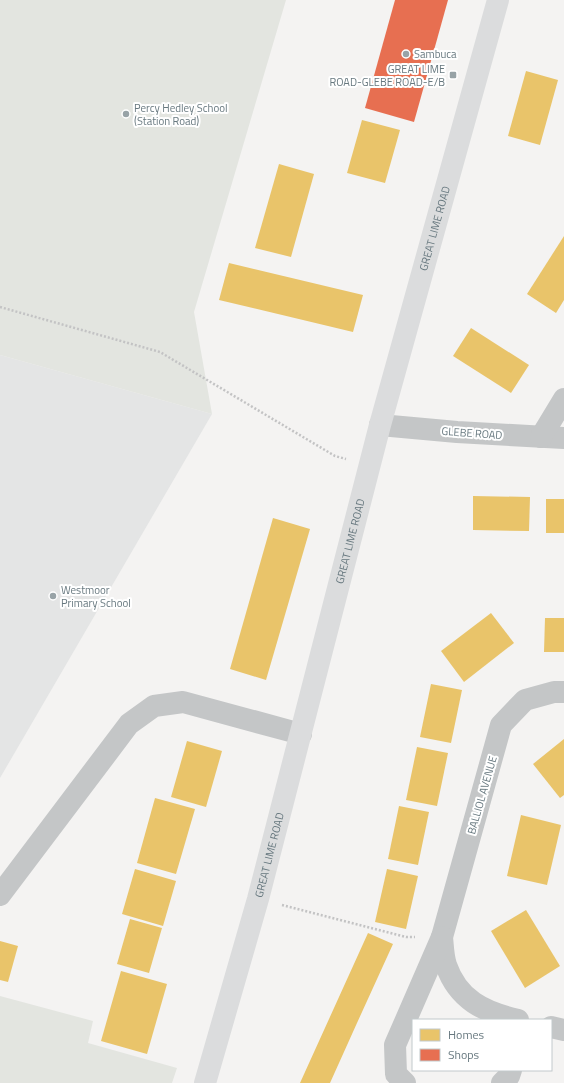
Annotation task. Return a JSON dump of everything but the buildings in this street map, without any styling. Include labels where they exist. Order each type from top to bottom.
[{"type":"main road","name":"GREAT LIME ROAD","points":[[205,1083],[258,899],[380,425],[498,0]]},
{"type":"street","points":[[541,437],[564,399]]},
{"type":"street","name":"GLEBE ROAD","points":[[380,425],[564,438]]},
{"type":"street","name":"BALLIOL AVENUE","points":[[405,1083],[396,1074],[394,1045],[442,937],[501,725],[525,700],[554,692],[564,692]]},
{"type":"street","points":[[0,895],[129,724],[154,706],[183,702],[301,734]]},
{"type":"street","name":"BALLIOL AVENUE","points":[[442,937],[446,964],[454,984],[475,1004],[500,1016],[514,1019]]},
{"type":"street","points":[[552,1027],[564,1030]]},
{"type":"street","points":[[502,1083],[509,1076],[511,1071]]},
{"type":"path","points":[[0,307],[160,352],[335,456]]},
{"type":"path","points":[[258,899],[406,937],[442,937]]},
{"type":"shaded area","name":"Percy Hedley School (Station Road)","points":[[0,0],[286,0],[194,312],[212,414],[0,355]]},
{"type":"shaded area","name":"Westmoor Primary School","points":[[0,355],[212,414],[0,778]]},
{"type":"shaded area","points":[[0,996],[93,1021],[88,1043],[177,1068],[172,1083],[0,1083]]},
{"type":"place","name":"Sambuca","points":[[406,54]]},
{"type":"place","name":"GREAT LIME ROAD-GLEBE ROAD-E/B","points":[[453,75]]},
{"type":"place","name":"Percy Hedley School (Station Road)","points":[[126,114]]},
{"type":"place","name":"Westmoor Primary School","points":[[53,596]]}]
